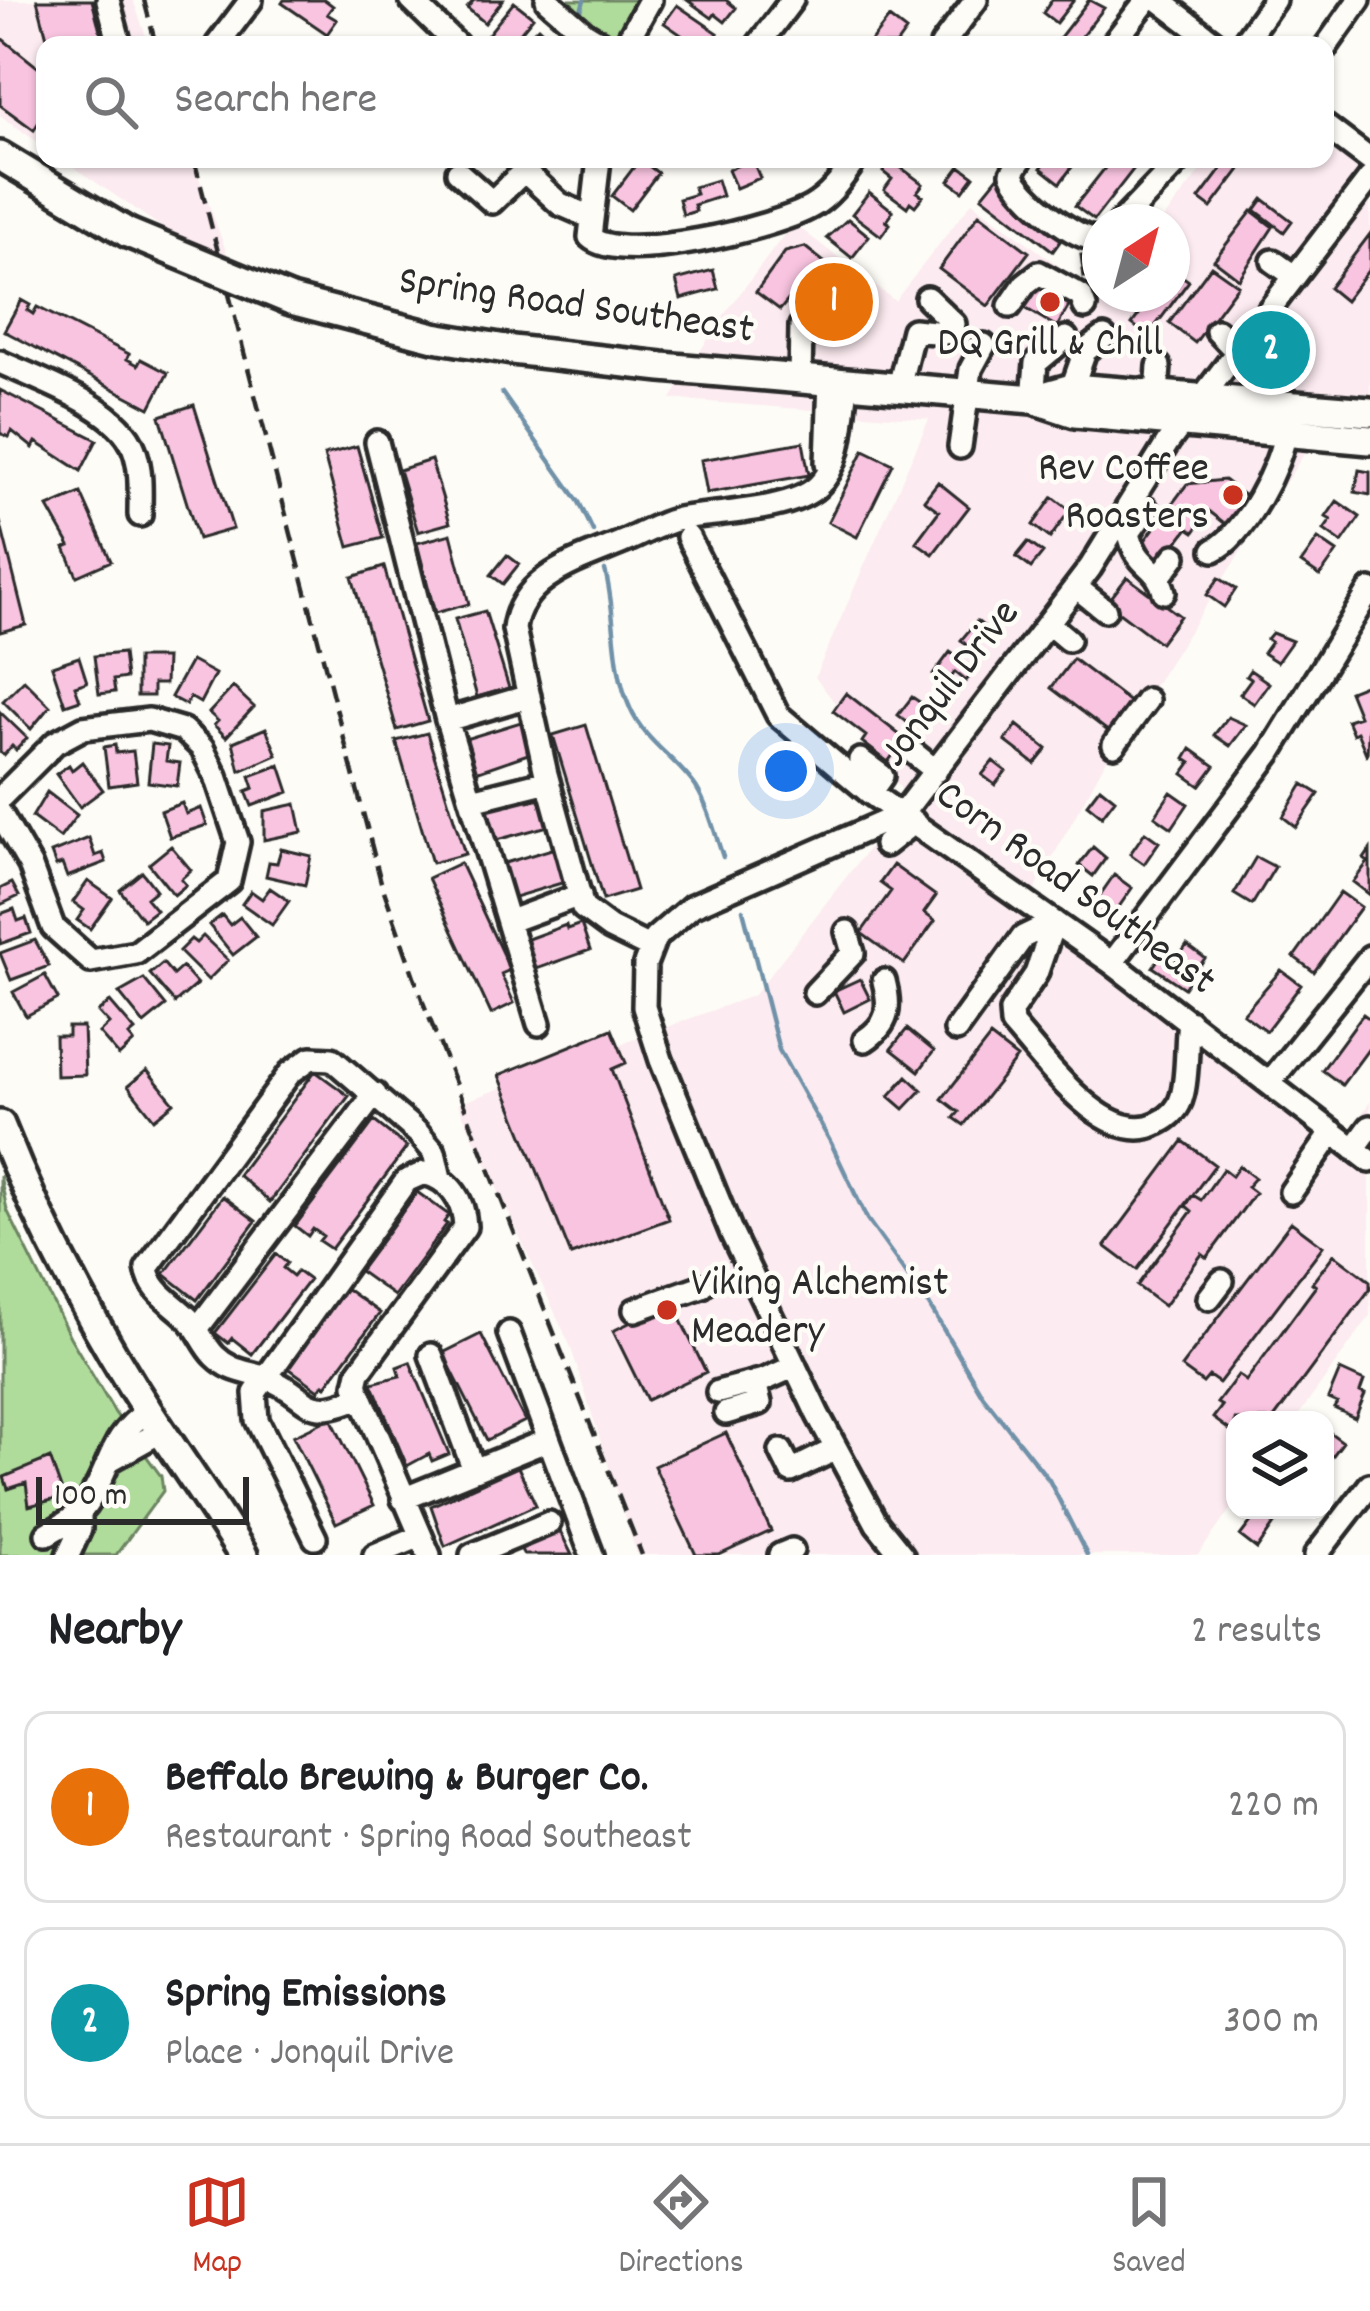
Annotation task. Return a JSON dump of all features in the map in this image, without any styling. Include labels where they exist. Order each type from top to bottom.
[{"type":"main road","name":"Spring Road Southeast","points":[[0,156],[128,232],[212,271],[291,300],[434,337],[512,350],[800,380],[969,387],[1075,413],[1370,440]]},
{"type":"main road","name":"Spring Road Southeast","points":[[1033,399],[1072,388],[1158,380],[1202,398],[1370,412]]},
{"type":"main road","points":[[0,1126],[70,1277],[155,1421],[243,1555]]},
{"type":"street","points":[[108,0],[118,36]]},
{"type":"street","points":[[224,36],[251,0]]},
{"type":"street","points":[[411,0],[448,36]]},
{"type":"street","points":[[548,0],[590,36]]},
{"type":"street","points":[[630,36],[650,0]]},
{"type":"street","points":[[765,36],[792,0]]},
{"type":"street","points":[[949,36],[976,0]]},
{"type":"street","points":[[1119,36],[1148,0]]},
{"type":"street","points":[[1160,0],[1206,36]]},
{"type":"street","points":[[1248,36],[1274,0]]},
{"type":"street","points":[[1334,36],[1359,0]]},
{"type":"street","points":[[1334,133],[1370,160]]},
{"type":"street","points":[[592,168],[590,237],[597,244],[643,247],[695,243],[802,212],[825,197],[849,168]]},
{"type":"street","points":[[1015,168],[1012,173],[1021,188],[1082,239]]},
{"type":"street","points":[[1138,204],[1172,168]]},
{"type":"street","points":[[458,172],[491,202],[524,171],[560,204],[590,217]]},
{"type":"street","name":"Jonquil Drive","points":[[651,948],[671,922],[692,906],[908,818],[936,771],[1076,587],[1095,542],[1134,517],[1182,424],[1370,178]]},
{"type":"street","points":[[1273,261],[1294,276]]},
{"type":"street","points":[[1010,306],[1039,273],[1082,299]]},
{"type":"street","points":[[899,387],[913,330],[945,333],[954,324],[927,298]]},
{"type":"street","points":[[1260,320],[1296,349],[1276,374],[1271,369],[1269,404]]},
{"type":"street","points":[[800,380],[802,326]]},
{"type":"street","points":[[1217,332],[1236,351]]},
{"type":"street","points":[[1072,388],[1085,351],[1104,337]]},
{"type":"street","points":[[1033,399],[1036,363],[1066,338]]},
{"type":"street","points":[[960,447],[969,387],[984,346]]},
{"type":"street","points":[[0,362],[99,410],[122,429],[134,446],[141,474],[140,515]]},
{"type":"street","points":[[839,381],[838,460],[822,484],[808,494],[732,512],[679,518],[554,572],[529,591],[514,629],[583,908],[651,948],[645,964],[644,1007],[732,1234],[836,1449],[877,1524],[902,1555]]},
{"type":"street","points":[[1227,550],[1285,432]]},
{"type":"street","points":[[377,442],[447,720],[539,1024]]},
{"type":"street","points":[[1134,517],[1129,533],[1134,556],[1162,584],[1175,556]]},
{"type":"street","name":"Corn Road Southeast","points":[[688,537],[778,715],[881,781],[908,818],[1112,963],[1362,1155]]},
{"type":"street","points":[[1076,587],[1103,603]]},
{"type":"street","points":[[1112,963],[1270,752],[1370,590]]},
{"type":"street","points":[[1049,624],[1068,640]]},
{"type":"street","points":[[447,720],[529,696]]},
{"type":"street","points":[[1114,745],[1147,700]]},
{"type":"street","points":[[0,798],[69,734],[113,722],[149,719],[169,723],[202,748],[216,776],[234,824],[236,859],[229,880],[136,953],[91,962],[53,927],[30,865],[0,813]]},
{"type":"street","points":[[911,752],[936,771]]},
{"type":"street","points":[[860,760],[881,781]]},
{"type":"street","points":[[472,800],[548,781]]},
{"type":"street","points":[[885,845],[908,818]]},
{"type":"street","points":[[511,921],[580,895]]},
{"type":"street","points":[[956,1030],[1023,937],[1028,903]]},
{"type":"street","points":[[1023,937],[1054,922]]},
{"type":"street","points":[[1054,922],[1036,974],[1012,1011],[1012,1024],[1079,1101],[1125,1126],[1151,1127],[1172,1116],[1183,1096],[1189,1021]]},
{"type":"street","points":[[815,993],[850,942]]},
{"type":"street","points":[[1270,1082],[1370,957]]},
{"type":"street","points":[[865,1040],[879,1030],[887,992],[912,1010]]},
{"type":"street","points":[[360,1397],[333,1407],[313,1407],[264,1377],[227,1366],[155,1289],[147,1268],[290,1072],[304,1060],[326,1056],[375,1094],[434,1152],[440,1178],[460,1202],[465,1227],[359,1372],[360,1397],[423,1546],[375,1555]]},
{"type":"street","points":[[197,1329],[375,1094]]},
{"type":"street","points":[[1362,1155],[1370,1127]]},
{"type":"street","points":[[1291,1192],[1333,1132]]},
{"type":"street","points":[[315,1538],[257,1420],[253,1400],[264,1377],[406,1181],[424,1173],[440,1178]]},
{"type":"street","points":[[635,1310],[702,1286]]},
{"type":"street","points":[[509,1333],[592,1555]]},
{"type":"street","points":[[430,1355],[475,1470]]},
{"type":"street","points":[[722,1402],[760,1402],[747,1377],[795,1366]]},
{"type":"street","points":[[47,1534],[80,1512],[119,1435],[155,1421]]},
{"type":"street","points":[[403,1499],[548,1440]]},
{"type":"street","points":[[781,1451],[791,1471],[836,1449]]},
{"type":"street","points":[[1316,1555],[1370,1486]]},
{"type":"street","points":[[68,1555],[80,1529],[80,1512]]},
{"type":"street","points":[[472,1555],[506,1549],[549,1523]]},
{"type":"shaded area","points":[[0,0],[133,0],[146,36],[36,36],[36,141],[0,116]]},
{"type":"shaded area","points":[[1334,142],[1370,168],[1370,457],[1306,451],[1106,760],[1031,897],[1344,1139],[1370,1102],[1370,1316],[1301,1411],[1226,1411],[1226,1516],[1198,1555],[637,1555],[570,1345],[458,1104],[754,995],[908,798],[815,677],[929,419],[671,399],[715,327],[793,223],[895,301],[972,202],[1082,283],[1082,312],[1190,312],[1190,204],[1175,204],[1203,168],[1334,168]]},
{"type":"shaded area","points":[[75,168],[195,168],[236,278]]},
{"type":"green space","points":[[547,0],[650,0],[630,36],[593,36]]},
{"type":"green space","points":[[0,1175],[7,1210],[70,1337],[115,1413],[161,1476],[163,1491],[116,1555],[0,1555]]},
{"type":"building","points":[[37,0],[92,0],[102,36],[47,36]]},
{"type":"building","points":[[284,0],[325,0],[333,6],[327,14],[337,20],[327,34]]},
{"type":"building","points":[[474,0],[503,0],[485,23],[467,8]]},
{"type":"building","points":[[687,0],[726,0],[736,8],[725,22]]},
{"type":"building","points":[[1052,0],[1074,0],[1056,23],[1043,13]]},
{"type":"building","points":[[1089,0],[1104,8],[1082,36],[1061,36]]},
{"type":"building","points":[[514,2],[533,17],[517,36],[487,36]]},
{"type":"building","points":[[677,5],[718,33],[683,36],[664,23]]},
{"type":"building","points":[[889,18],[906,31],[902,36],[875,36]]},
{"type":"building","points":[[0,37],[36,66],[34,130],[0,105]]},
{"type":"building","points":[[633,168],[652,168],[658,173],[630,210],[612,196]]},
{"type":"building","points":[[756,168],[760,178],[736,188],[728,170]]},
{"type":"building","points":[[902,168],[923,184],[917,192],[923,196],[915,206],[910,202],[907,207],[884,190],[892,179],[883,172]]},
{"type":"building","points":[[959,168],[974,176],[963,191],[949,181]]},
{"type":"building","points":[[1041,168],[1071,168],[1060,183]]},
{"type":"building","points":[[1105,168],[1134,168],[1106,204],[1082,204],[1082,211],[1075,206]]},
{"type":"building","points":[[1222,168],[1241,168],[1211,208],[1199,199]]},
{"type":"building","points":[[999,175],[1069,229],[1053,251],[982,196]]},
{"type":"building","points":[[717,180],[722,196],[694,205],[696,211],[683,215],[679,199],[696,194],[694,187]]},
{"type":"building","points":[[869,192],[893,211],[881,236],[852,214]]},
{"type":"building","points":[[1263,199],[1292,221],[1284,232],[1255,210]]},
{"type":"building","points":[[1252,211],[1273,227],[1239,279],[1214,260]]},
{"type":"building","points":[[979,214],[1029,252],[988,306],[939,269]]},
{"type":"building","points":[[848,219],[869,236],[852,258],[827,238]]},
{"type":"building","points":[[1370,234],[1370,268],[1345,301],[1329,288]]},
{"type":"building","points":[[805,247],[858,289],[839,315],[803,288],[780,310],[756,292],[785,252]]},
{"type":"building","points":[[1211,266],[1238,285],[1195,343],[1169,323],[1177,312],[1190,312],[1190,294]]},
{"type":"building","points":[[713,270],[718,289],[681,299],[676,280]]},
{"type":"building","points":[[1042,280],[1073,299],[1057,327],[1025,308],[1031,290],[1035,292]]},
{"type":"building","points":[[21,300],[33,314],[37,307],[129,354],[127,359],[138,365],[141,359],[168,373],[150,408],[4,331]]},
{"type":"building","points":[[1141,312],[1166,312],[1148,336],[1132,324]]},
{"type":"building","points":[[0,390],[97,440],[81,471],[36,442],[33,448],[12,431],[9,437],[0,433]]},
{"type":"building","points":[[194,405],[233,529],[198,539],[160,416]]},
{"type":"building","points":[[803,442],[809,475],[707,493],[701,460]]},
{"type":"building","points":[[357,446],[383,538],[349,547],[324,455]]},
{"type":"building","points":[[864,450],[893,464],[857,537],[828,522]]},
{"type":"building","points":[[431,460],[450,523],[418,532],[399,470]]},
{"type":"building","points":[[1359,470],[1370,472],[1370,495],[1355,492]]},
{"type":"building","points":[[1224,480],[1249,499],[1228,526],[1209,511],[1194,532],[1188,528],[1162,563],[1140,547],[1187,484]]},
{"type":"building","points":[[938,482],[969,507],[933,554],[916,542],[939,511],[924,500]]},
{"type":"building","points":[[81,493],[111,561],[77,576],[65,548],[70,546],[48,507]]},
{"type":"building","points":[[1053,497],[1070,510],[1050,538],[1033,525]]},
{"type":"building","points":[[1337,501],[1360,517],[1342,543],[1324,530]]},
{"type":"building","points":[[0,521],[26,625],[0,632]]},
{"type":"building","points":[[451,534],[469,604],[435,613],[417,543]]},
{"type":"building","points":[[1318,539],[1337,552],[1320,576],[1301,563]]},
{"type":"building","points":[[1028,542],[1043,553],[1031,568],[1016,557]]},
{"type":"building","points":[[507,555],[519,564],[503,584],[491,575]]},
{"type":"building","points":[[384,567],[428,721],[397,730],[352,577]]},
{"type":"building","points":[[1127,577],[1180,616],[1160,643],[1107,603]]},
{"type":"building","points":[[1219,578],[1236,589],[1224,607],[1207,595]]},
{"type":"building","points":[[485,611],[509,688],[477,697],[455,619]]},
{"type":"building","points":[[977,621],[989,631],[972,650],[961,640]]},
{"type":"building","points":[[1272,633],[1292,641],[1277,662],[1263,653]]},
{"type":"building","points":[[950,652],[975,670],[966,681],[955,672],[943,689],[933,675]]},
{"type":"building","points":[[123,653],[126,678],[113,680],[115,692],[99,694],[94,656]]},
{"type":"building","points":[[79,657],[87,682],[75,686],[80,700],[65,705],[52,666]]},
{"type":"building","points":[[137,658],[166,658],[165,684],[153,684],[153,696],[137,696]]},
{"type":"building","points":[[1073,659],[1135,706],[1113,735],[1051,688]]},
{"type":"building","points":[[191,661],[215,674],[200,703],[190,697],[186,705],[171,697]]},
{"type":"building","points":[[1250,670],[1269,683],[1254,704],[1240,694],[1251,679],[1246,676]]},
{"type":"building","points":[[24,680],[50,706],[31,729],[3,701]]},
{"type":"building","points":[[1367,684],[1367,756],[1347,720],[1359,716],[1349,691]]},
{"type":"building","points":[[233,687],[254,707],[226,737],[209,713]]},
{"type":"building","points":[[846,693],[905,739],[888,762],[862,742],[866,736],[833,711]]},
{"type":"building","points":[[912,697],[924,705],[913,727],[898,715]]},
{"type":"building","points":[[0,712],[27,738],[4,755],[0,752]]},
{"type":"building","points":[[1228,717],[1246,725],[1230,746],[1214,735]]},
{"type":"building","points":[[524,721],[534,752],[473,773],[462,740]]},
{"type":"building","points":[[586,725],[636,890],[603,900],[553,735]]},
{"type":"building","points":[[1017,725],[1047,749],[1035,764],[1005,741]]},
{"type":"building","points":[[266,728],[277,755],[240,771],[233,742]]},
{"type":"building","points":[[427,733],[465,854],[432,863],[396,741]]},
{"type":"building","points":[[152,744],[168,746],[166,761],[180,763],[177,786],[148,782]]},
{"type":"building","points":[[115,745],[116,753],[133,751],[137,782],[109,786],[104,747]]},
{"type":"building","points":[[1191,749],[1215,766],[1200,786],[1183,774],[1191,763],[1185,759]]},
{"type":"building","points":[[993,761],[1006,771],[995,785],[982,775]]},
{"type":"building","points":[[82,762],[103,790],[80,807],[56,774]]},
{"type":"building","points":[[280,765],[289,792],[252,806],[246,791],[254,788],[250,776]]},
{"type":"building","points":[[1303,784],[1319,794],[1296,827],[1283,817]]},
{"type":"building","points":[[1100,787],[1115,799],[1102,816],[1087,804]]},
{"type":"building","points":[[47,792],[77,815],[60,838],[32,817]]},
{"type":"building","points":[[1171,792],[1188,804],[1172,828],[1155,816]]},
{"type":"building","points":[[528,796],[529,801],[544,797],[552,825],[489,842],[480,809]]},
{"type":"building","points":[[182,803],[186,814],[201,808],[207,825],[170,837],[161,811]]},
{"type":"building","points":[[296,804],[302,832],[264,840],[264,811]]},
{"type":"building","points":[[1145,832],[1159,842],[1144,864],[1130,854]]},
{"type":"building","points":[[89,838],[95,856],[103,853],[106,862],[67,877],[51,853]]},
{"type":"building","points":[[171,846],[191,870],[181,879],[186,885],[174,895],[149,864]]},
{"type":"building","points":[[1093,847],[1106,858],[1093,876],[1079,865]]},
{"type":"building","points":[[555,848],[565,882],[508,899],[498,865]]},
{"type":"building","points":[[281,849],[311,856],[305,885],[266,876],[269,862],[277,863]]},
{"type":"building","points":[[1370,850],[1370,895],[1353,882],[1368,862],[1364,859]]},
{"type":"building","points":[[1256,857],[1275,867],[1252,905],[1234,894]]},
{"type":"building","points":[[460,863],[510,970],[501,974],[514,1003],[491,1014],[428,878]]},
{"type":"building","points":[[893,865],[936,896],[924,913],[935,921],[904,964],[861,933],[891,891],[880,883]]},
{"type":"building","points":[[142,872],[156,890],[146,898],[156,910],[143,920],[120,890]]},
{"type":"building","points":[[1114,875],[1132,888],[1107,924],[1089,911]]},
{"type":"building","points":[[88,881],[112,898],[90,929],[77,920],[84,910],[73,902]]},
{"type":"building","points":[[12,883],[19,896],[0,905],[0,889]]},
{"type":"building","points":[[270,888],[289,901],[272,925],[242,904],[251,891],[262,899]]},
{"type":"building","points":[[1340,892],[1361,907],[1314,972],[1294,957]]},
{"type":"building","points":[[14,909],[18,921],[26,918],[31,933],[0,944],[0,914]]},
{"type":"building","points":[[222,915],[230,925],[240,917],[256,937],[233,955],[209,925]]},
{"type":"building","points":[[581,924],[590,950],[536,969],[525,940]]},
{"type":"building","points":[[203,936],[228,960],[208,980],[179,951],[191,939],[196,943]]},
{"type":"building","points":[[35,940],[49,966],[11,980],[0,953]]},
{"type":"building","points":[[1187,945],[1205,958],[1184,988],[1153,967],[1162,954],[1175,962]]},
{"type":"building","points":[[163,963],[173,975],[182,967],[197,984],[175,1003],[150,974]]},
{"type":"building","points":[[1281,970],[1301,985],[1266,1031],[1243,1014]]},
{"type":"building","points":[[45,975],[58,999],[26,1016],[13,992]]},
{"type":"building","points":[[144,979],[166,1006],[144,1024],[119,993]]},
{"type":"building","points":[[860,979],[870,999],[844,1012],[834,991]]},
{"type":"building","points":[[110,1002],[135,1031],[129,1036],[134,1042],[119,1056],[99,1033],[109,1024],[98,1012]]},
{"type":"building","points":[[1363,1014],[1370,1019],[1370,1047],[1342,1085],[1322,1070]]},
{"type":"building","points":[[68,1027],[83,1027],[85,1075],[56,1076],[55,1036],[68,1036]]},
{"type":"building","points":[[612,1029],[626,1063],[612,1069],[669,1219],[571,1255],[499,1075]]},
{"type":"building","points":[[907,1029],[934,1051],[919,1071],[891,1049]]},
{"type":"building","points":[[990,1037],[1017,1058],[964,1125],[954,1118],[959,1112],[942,1099]]},
{"type":"building","points":[[147,1070],[174,1103],[154,1119],[128,1086]]},
{"type":"building","points":[[315,1071],[349,1096],[270,1202],[238,1175]]},
{"type":"building","points":[[907,1076],[922,1090],[904,1109],[889,1096]]},
{"type":"building","points":[[374,1121],[407,1147],[331,1249],[313,1229],[308,1236],[295,1226]]},
{"type":"building","points":[[1183,1141],[1215,1165],[1137,1270],[1105,1246]]},
{"type":"building","points":[[1239,1166],[1255,1178],[1247,1187],[1255,1193],[1164,1306],[1137,1286],[1192,1211],[1186,1206],[1193,1195],[1201,1200],[1223,1169],[1232,1176]]},
{"type":"building","points":[[417,1192],[449,1215],[394,1296],[359,1271]]},
{"type":"building","points":[[223,1196],[256,1221],[197,1300],[164,1274]]},
{"type":"building","points":[[1291,1222],[1323,1246],[1219,1383],[1209,1376],[1203,1383],[1181,1367]]},
{"type":"building","points":[[276,1254],[293,1276],[297,1271],[309,1280],[252,1354],[232,1338],[228,1343],[215,1333]]},
{"type":"building","points":[[1334,1254],[1370,1281],[1370,1289],[1280,1411],[1226,1411],[1226,1427],[1213,1418],[1222,1406],[1217,1403],[1238,1375],[1246,1381],[1316,1286],[1312,1283]]},
{"type":"building","points":[[345,1288],[380,1313],[319,1390],[287,1367]]},
{"type":"building","points":[[672,1302],[706,1372],[647,1400],[613,1331]]},
{"type":"building","points":[[481,1334],[525,1421],[487,1440],[443,1353]]},
{"type":"building","points":[[410,1362],[449,1454],[432,1461],[429,1454],[407,1466],[372,1383],[400,1376],[397,1367]]},
{"type":"building","points":[[1340,1370],[1364,1381],[1360,1392],[1365,1394],[1355,1418],[1334,1408],[1337,1403],[1328,1399]]},
{"type":"building","points":[[331,1418],[374,1505],[336,1523],[293,1436]]},
{"type":"building","points":[[726,1433],[771,1531],[719,1555],[696,1555],[654,1466]]},
{"type":"building","points":[[50,1458],[64,1497],[29,1506],[26,1483],[8,1489],[4,1477]]},
{"type":"building","points":[[518,1467],[536,1505],[445,1546],[431,1506]]},
{"type":"building","points":[[1253,1519],[1275,1523],[1257,1549],[1240,1536]]},
{"type":"building","points":[[559,1529],[572,1555],[524,1555],[520,1548]]},
{"type":"waterway","points":[[579,18],[584,0]]},
{"type":"waterway","points":[[543,168],[544,177]]},
{"type":"waterway","points":[[502,393],[579,502],[593,531]]},
{"type":"waterway","points":[[605,570],[620,675],[630,708],[643,730],[696,787],[723,857]]},
{"type":"waterway","points":[[743,910],[779,1050],[867,1219],[929,1305],[983,1396],[1049,1480],[1087,1555]]},
{"type":"railway","points":[[144,0],[154,36]]},
{"type":"railway","points":[[196,168],[381,882],[423,1002],[642,1555]]},
{"type":"place","name":"Beffalo Brewing & Burger Co.","points":[[834,302]]},
{"type":"place","name":"DQ Grill & Chill","points":[[1050,302]]},
{"type":"place","name":"Spring Emissions","points":[[1271,350]]},
{"type":"place","name":"Rev Coffee Roasters","points":[[1233,495]]},
{"type":"place","name":"Viking Alchemist Meadery","points":[[667,1310]]}]
